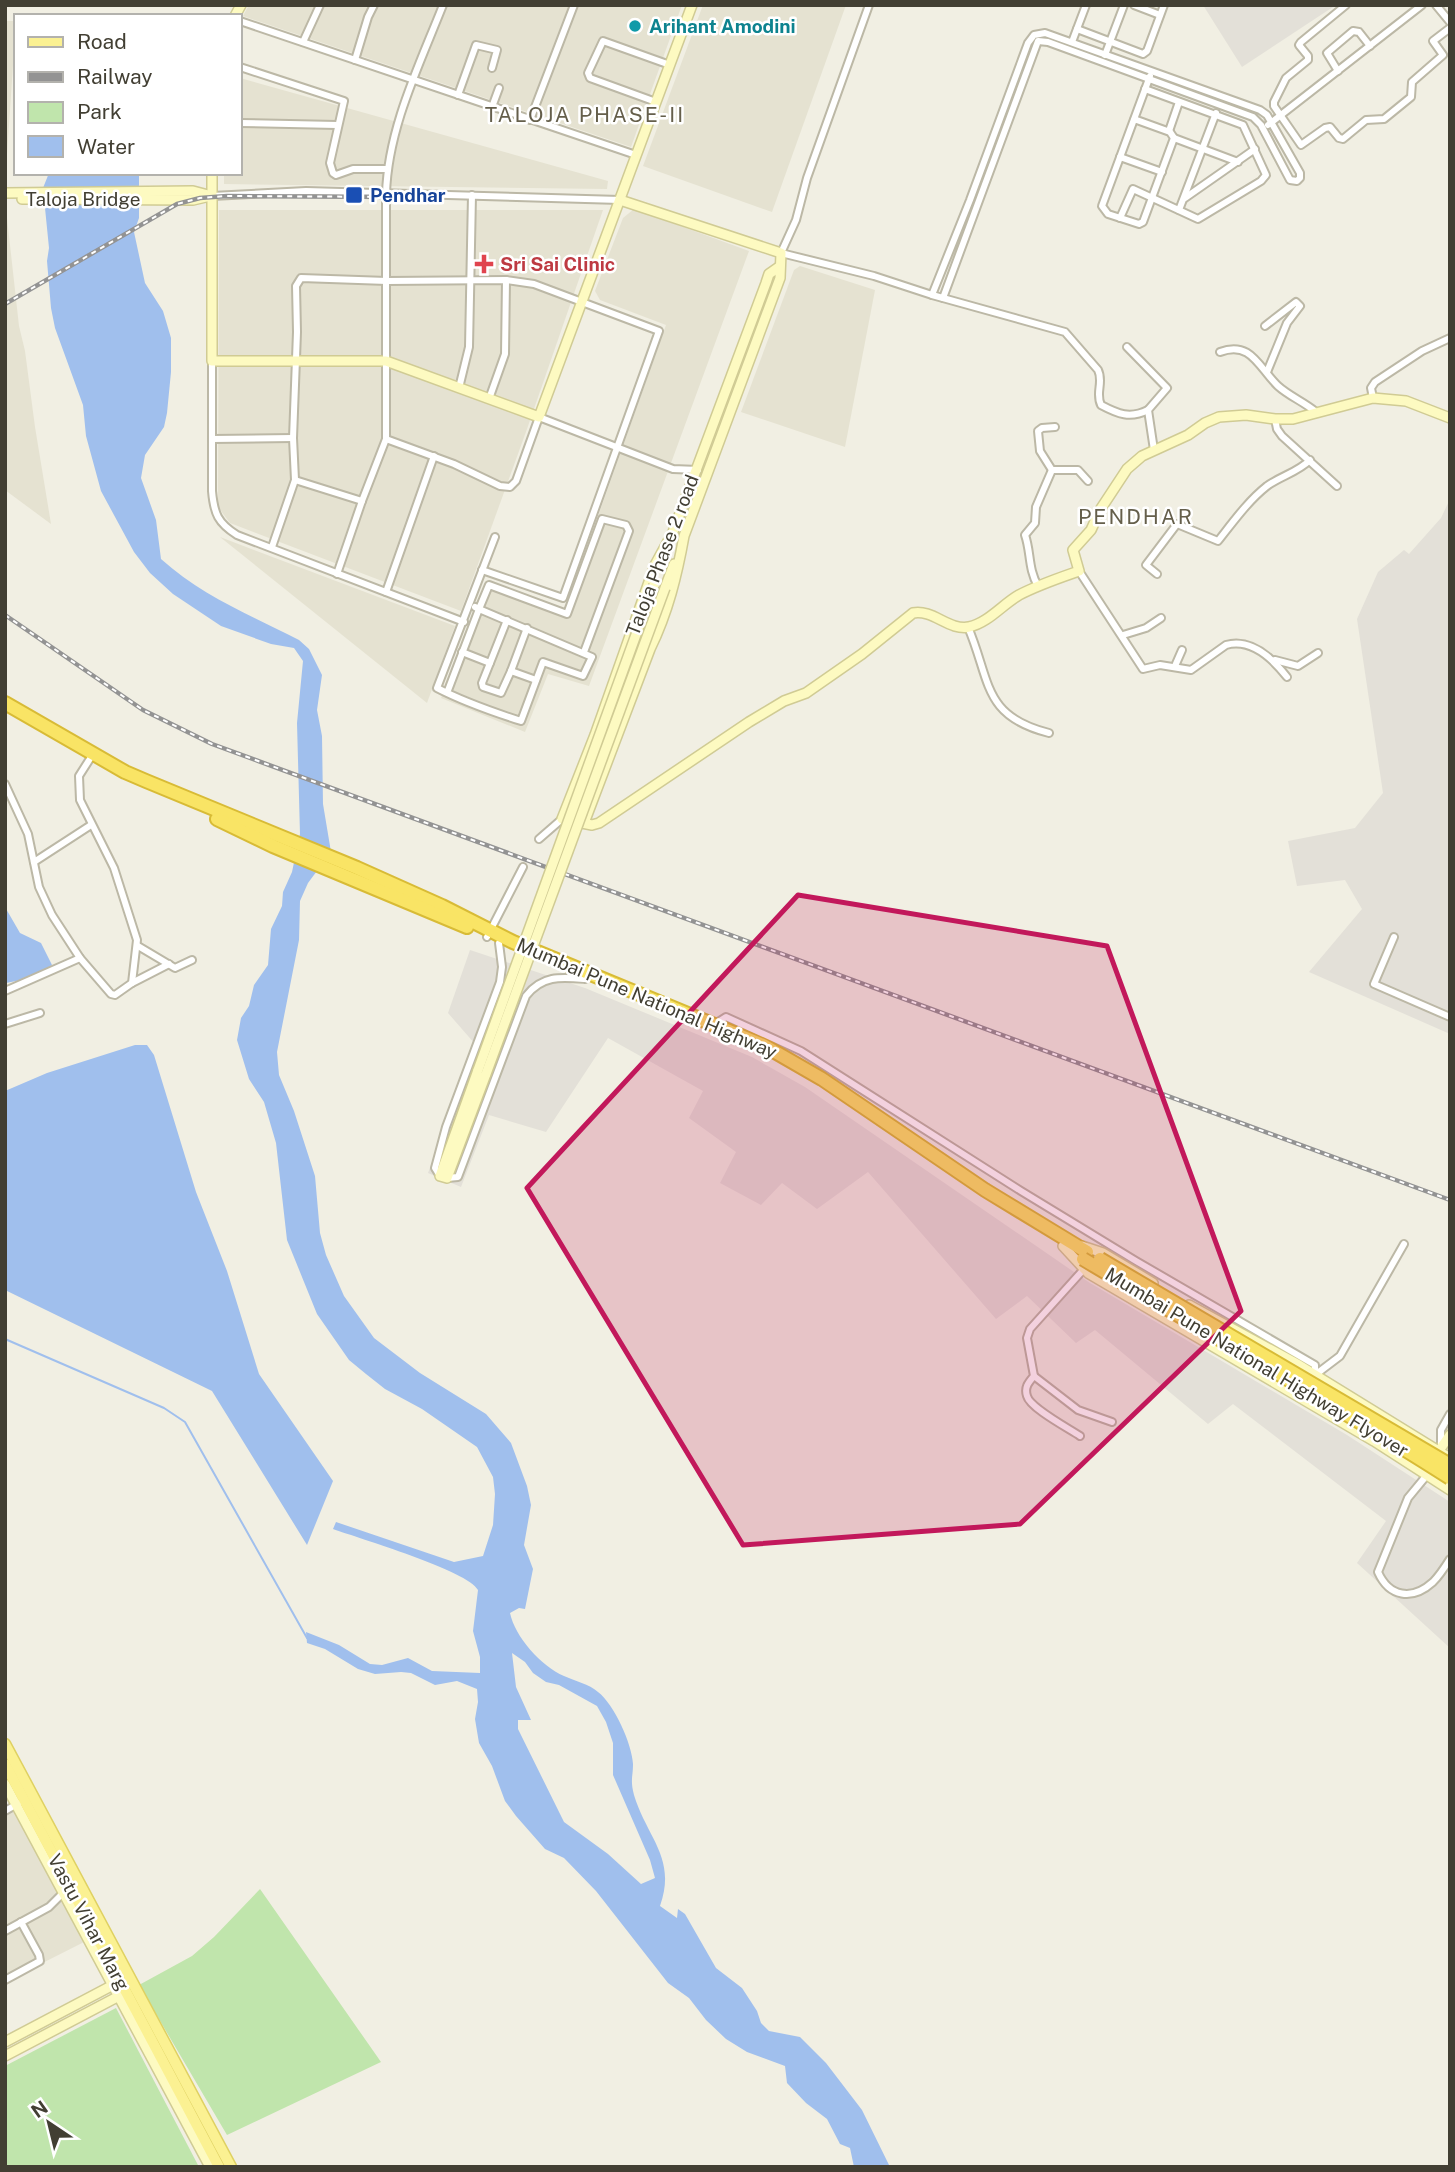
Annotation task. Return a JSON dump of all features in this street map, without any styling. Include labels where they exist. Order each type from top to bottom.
[{"type":"highway","points":[[5,703],[92,756]]},
{"type":"highway","points":[[5,710],[92,756]]},
{"type":"highway","name":"Mumbai Pune National Highway","points":[[92,756],[122,777],[355,874],[585,979],[736,1040],[803,1074],[981,1196],[1065,1243]]},
{"type":"highway","name":"Mumbai Pune National Highway","points":[[493,937],[513,942],[763,1045],[791,1060],[1065,1243]]},
{"type":"highway","name":"Mumbai Pune National Highway Flyover","points":[[1065,1243],[1085,1260],[1371,1427],[1450,1478]]},
{"type":"highway","name":"Mumbai Pune National Highway Flyover","points":[[1085,1260],[1447,1455]]},
{"type":"main road","points":[[5,1744],[25,1801]]},
{"type":"main road","name":"Vastu Vihar Marg","points":[[5,1764],[173,2079]]},
{"type":"main road","points":[[173,2079],[219,2167]]},
{"type":"main road","points":[[173,2079],[231,2167]]},
{"type":"street","points":[[303,42],[320,5]]},
{"type":"street","points":[[355,60],[374,5]]},
{"type":"street","points":[[337,574],[386,439],[386,194],[392,143],[443,5]]},
{"type":"street","points":[[530,120],[574,5]]},
{"type":"street","points":[[386,439],[454,464],[500,486],[510,487],[516,481],[692,5]]},
{"type":"street","points":[[781,253],[796,220],[807,178],[869,5]]},
{"type":"street","points":[[1072,42],[1086,5]]},
{"type":"street","points":[[1105,55],[1124,5]]},
{"type":"street","points":[[1134,5],[1160,15]]},
{"type":"street","points":[[1077,29],[1143,54],[1147,51],[1164,5]]},
{"type":"street","points":[[1346,5],[1299,45],[1308,60],[1283,82],[1274,102],[1280,116],[1303,146],[1325,128],[1330,127],[1343,139],[1366,120],[1384,119],[1411,97],[1412,82],[1443,55],[1433,41],[1450,28]]},
{"type":"street","points":[[1436,5],[1450,22]]},
{"type":"street","points":[[1263,128],[1420,6]]},
{"type":"street","points":[[242,22],[636,155]]},
{"type":"street","points":[[1338,71],[1327,53],[1353,31],[1359,32],[1370,46]]},
{"type":"street","points":[[932,295],[971,200],[1028,43],[1036,38],[1045,33],[1260,110],[1267,116],[1301,176],[1297,181],[1290,180],[1263,128],[1253,117],[1036,38]]},
{"type":"street","points":[[943,298],[1036,38]]},
{"type":"street","points":[[656,102],[590,78],[588,73],[604,40],[670,65]]},
{"type":"street","points":[[458,95],[476,45],[497,50],[492,68]]},
{"type":"street","points":[[242,68],[344,101],[330,163],[332,173],[336,175],[353,169],[388,169]]},
{"type":"street","points":[[1151,71],[1102,206],[1104,212],[1141,223],[1174,138]]},
{"type":"street","points":[[492,107],[499,88]]},
{"type":"street","points":[[1120,218],[1133,189],[1195,219],[1202,218],[1261,181],[1266,175],[1243,125],[1145,89]]},
{"type":"street","points":[[1169,131],[1179,102]]},
{"type":"street","points":[[1179,209],[1219,105]]},
{"type":"street","points":[[1134,119],[1169,131],[1174,138],[1238,162]]},
{"type":"street","points":[[242,123],[338,125]]},
{"type":"street","points":[[1183,199],[1255,149]]},
{"type":"street","points":[[1120,157],[1162,172]]},
{"type":"street","points":[[1283,167],[1293,161]]},
{"type":"street","points":[[212,175],[213,508],[222,526],[237,535],[464,622]]},
{"type":"street","points":[[212,196],[306,191],[620,200],[781,253],[874,276],[1065,332],[1098,370],[1101,377],[1098,390],[1101,405],[1126,416],[1139,415],[1148,410],[1167,388],[1127,347]]},
{"type":"street","name":"Taloja Bridge","points":[[6,196],[161,195],[193,200],[212,196]]},
{"type":"street","points":[[458,388],[469,347],[472,195]]},
{"type":"street","name":"Taloja Phase 2 road","points":[[584,823],[663,621],[676,580],[684,536],[780,278],[781,253]]},
{"type":"street","name":"Taloja Phase 2 road","points":[[539,839],[562,819],[655,565],[673,532],[769,274],[779,267]]},
{"type":"street","points":[[272,547],[295,480],[293,438],[296,286],[301,278],[387,281],[506,280],[534,284],[659,331],[563,598],[482,570]]},
{"type":"street","points":[[489,399],[505,354],[506,280]]},
{"type":"street","points":[[1265,326],[1291,304],[1296,302],[1300,306],[1287,323],[1267,372]]},
{"type":"street","points":[[1373,398],[1371,388],[1375,382],[1422,351],[1450,338]]},
{"type":"street","points":[[1220,352],[1239,348],[1258,361],[1281,388],[1316,412]]},
{"type":"street","points":[[212,361],[386,362],[673,469],[695,469],[707,473]]},
{"type":"street","points":[[1318,653],[1298,666],[1233,643],[1226,645],[1191,670],[1160,665],[1143,669],[1079,571],[1073,550],[1091,530],[1100,510],[1127,469],[1154,450],[1219,417],[1246,415],[1293,419],[1373,398],[1406,401],[1450,418]]},
{"type":"street","points":[[1148,410],[1154,450]]},
{"type":"street","points":[[1275,419],[1282,436],[1336,486]]},
{"type":"street","points":[[1052,470],[1040,451],[1038,431],[1055,426]]},
{"type":"street","points":[[212,439],[293,438]]},
{"type":"street","points":[[386,592],[433,456]]},
{"type":"street","points":[[1157,574],[1146,565],[1177,524],[1218,541],[1242,510],[1268,486],[1303,467],[1310,460]]},
{"type":"street","points":[[1052,470],[1078,470],[1088,481]]},
{"type":"street","points":[[1038,586],[1029,567],[1029,546],[1025,535],[1035,523],[1036,507],[1052,470]]},
{"type":"street","points":[[295,480],[362,501]]},
{"type":"street","points":[[447,693],[489,585],[566,614],[603,519],[629,528],[584,652]]},
{"type":"street","points":[[444,1177],[673,532]]},
{"type":"street","points":[[586,533],[595,536]]},
{"type":"street","points":[[482,1072],[684,536]]},
{"type":"street","points":[[470,605],[592,656],[584,676],[543,662],[521,721],[437,688],[495,537]]},
{"type":"street","points":[[562,819],[592,825],[599,823],[789,700],[806,693],[839,671],[913,613],[924,612],[941,621],[968,627],[979,624],[1017,597],[1038,586],[1079,571]]},
{"type":"street","points":[[571,575],[580,579]]},
{"type":"street","points":[[1123,635],[1146,628],[1161,618]]},
{"type":"street","points":[[507,621],[482,683],[483,687],[501,693],[527,628]]},
{"type":"street","points":[[968,627],[993,697],[1003,710],[1024,727],[1049,733]]},
{"type":"street","points":[[1175,666],[1182,650]]},
{"type":"street","points":[[462,652],[490,663]]},
{"type":"street","points":[[1274,659],[1287,677]]},
{"type":"street","points":[[511,671],[536,680]]},
{"type":"street","points":[[92,756],[79,776],[80,800],[114,868],[138,946],[132,983]]},
{"type":"street","points":[[5,784],[28,834],[39,887],[52,915],[80,958],[113,995],[169,964]]},
{"type":"street","points":[[34,862],[91,825]]},
{"type":"street","points":[[523,867],[493,937],[502,967],[500,982],[446,1127],[435,1168],[444,1177],[458,1177],[526,996],[543,981],[558,976],[585,979]]},
{"type":"street","points":[[1394,937],[1374,984],[1450,1017]]},
{"type":"street","points":[[138,946],[175,968],[192,960]]},
{"type":"street","points":[[6,988],[80,958]]},
{"type":"street","points":[[5,1024],[40,1013]]},
{"type":"street","points":[[715,1024],[726,1017],[801,1051],[1044,1205],[1315,1365],[1315,1375]]},
{"type":"street","points":[[1065,1243],[1103,1253],[1315,1375],[1447,1455]]},
{"type":"street","points":[[1315,1375],[1340,1356],[1404,1244]]},
{"type":"street","points":[[1112,1422],[1077,1410],[1034,1376],[1027,1338],[1030,1329],[1085,1260],[1450,1490]]},
{"type":"street","points":[[1034,1376],[1027,1385],[1028,1399],[1080,1436]]},
{"type":"street","points":[[1447,1455],[1441,1430],[1450,1414]]},
{"type":"street","points":[[1449,1437],[1447,1455],[1408,1498],[1378,1572],[1382,1583],[1393,1592],[1414,1594],[1433,1582],[1449,1560]]},
{"type":"street","points":[[5,1784],[25,1801],[63,1893],[120,1980],[5,2042]]},
{"type":"street","points":[[5,1811],[25,1801]]},
{"type":"street","points":[[5,1931],[49,1907],[63,1893]]},
{"type":"street","points":[[5,1980],[40,1961],[21,1922]]},
{"type":"street","points":[[5,2056],[127,1992]]},
{"type":"street","points":[[173,2079],[210,2167]]},
{"type":"highlighted area","points":[[798,895],[1107,946],[1241,1311],[1020,1524],[743,1545],[527,1188]]},
{"type":"shaded area","points":[[249,5],[682,5],[631,147],[243,16]]},
{"type":"shaded area","points":[[703,5],[846,5],[772,212],[643,166]]},
{"type":"shaded area","points":[[1203,5],[1336,5],[1242,67]]},
{"type":"shaded area","points":[[5,21],[14,21],[14,51],[5,184]]},
{"type":"shaded area","points":[[242,79],[608,181],[607,189],[224,184],[224,175],[242,175]]},
{"type":"shaded area","points":[[5,200],[19,326],[51,524],[5,490]]},
{"type":"shaded area","points":[[634,209],[749,251],[589,686],[548,674],[525,732],[441,698],[484,590],[492,585],[565,609],[666,325],[600,300],[595,291],[623,218]]},
{"type":"shaded area","points":[[219,210],[603,210],[461,611],[230,523],[218,507]]},
{"type":"shaded area","points":[[800,266],[875,290],[845,447],[741,412],[794,270]]},
{"type":"shaded area","points":[[1450,499],[1450,1034],[1309,972],[1362,909],[1345,880],[1297,886],[1288,841],[1355,828],[1383,793],[1357,619],[1378,572],[1404,550],[1409,554],[1441,518]]},
{"type":"shaded area","points":[[220,537],[455,626],[427,703]]},
{"type":"shaded area","points":[[470,950],[585,988],[752,1057],[805,1087],[1090,1283],[1347,1435],[1450,1502],[1450,1648],[1357,1563],[1386,1521],[1233,1404],[1208,1424],[1095,1330],[1076,1343],[1027,1296],[996,1319],[868,1172],[817,1209],[782,1183],[761,1205],[720,1183],[736,1152],[689,1118],[703,1091],[608,1038],[546,1132],[489,1115],[461,1187],[428,1173],[475,1044],[448,1013]]},
{"type":"shaded area","points":[[19,1805],[88,1940],[5,1982],[5,1812]]},
{"type":"green space","points":[[260,1889],[381,2062],[227,2135],[139,1985],[192,1956]]},
{"type":"green space","points":[[116,2008],[199,2167],[5,2167],[5,2066]]},
{"type":"water","points":[[48,175],[139,175],[139,218],[134,232],[145,283],[163,311],[171,338],[171,372],[164,427],[145,455],[141,478],[156,520],[161,559],[210,594],[299,640],[309,649],[322,675],[317,710],[322,736],[323,804],[331,852],[308,883],[300,901],[299,940],[277,1052],[279,1075],[315,1176],[320,1233],[326,1255],[344,1296],[374,1338],[420,1373],[486,1414],[511,1443],[531,1505],[524,1545],[533,1569],[525,1609],[519,1608],[510,1613],[517,1632],[538,1658],[564,1676],[594,1689],[616,1715],[632,1756],[634,1795],[663,1861],[664,1889],[660,1906],[677,1918],[678,1909],[685,1914],[716,1968],[742,1988],[757,2011],[761,2023],[769,2031],[800,2037],[826,2063],[862,2110],[890,2167],[854,2167],[850,2148],[840,2144],[827,2119],[806,2103],[787,2083],[785,2066],[747,2052],[726,2039],[706,2020],[689,1998],[668,1983],[596,1891],[564,1858],[545,1849],[516,1816],[505,1801],[492,1766],[479,1743],[475,1719],[477,1689],[457,1681],[435,1685],[411,1673],[375,1674],[358,1669],[325,1649],[307,1643],[306,1632],[339,1645],[370,1664],[382,1665],[408,1658],[432,1671],[480,1673],[480,1657],[473,1631],[478,1590],[470,1582],[435,1565],[333,1529],[336,1522],[454,1562],[483,1556],[493,1525],[493,1477],[477,1447],[422,1409],[385,1389],[349,1360],[317,1314],[287,1240],[276,1143],[264,1102],[249,1079],[237,1040],[241,1018],[249,1006],[254,985],[268,965],[271,929],[282,906],[283,892],[292,872],[300,834],[297,723],[303,661],[294,648],[271,644],[221,626],[173,594],[150,573],[134,552],[101,491],[86,436],[83,405],[55,328],[47,261],[49,248],[43,188]],"holes":[[[512,1653],[525,1662],[533,1673],[597,1706],[613,1743],[613,1775],[650,1860],[655,1878],[641,1884],[608,1854],[564,1822],[518,1729],[518,1720],[531,1720],[516,1687]]]},
{"type":"water","points":[[5,907],[20,933],[41,943],[52,965],[31,978],[6,983]]},
{"type":"water","points":[[135,1045],[147,1045],[154,1055],[196,1192],[227,1271],[259,1374],[333,1481],[307,1545],[212,1391],[5,1290],[5,1091],[47,1073]]},
{"type":"waterway","points":[[5,1339],[164,1408],[185,1422],[307,1638]]},
{"type":"railway","points":[[5,304],[177,204],[200,198],[227,196],[407,197]]},
{"type":"railway","points":[[5,615],[143,710],[212,744],[1450,1200]]},
{"type":"place","name":"Arihant Amodini","points":[[635,26]]},
{"type":"place","name":"Pendhar","points":[[354,195]]},
{"type":"place","name":"Sri Sai Clinic","points":[[484,264]]},
{"type":"district","name":"TALOJA PHASE-II","points":[[585,114]]},
{"type":"district","name":"PENDHAR","points":[[1136,516]]}]
